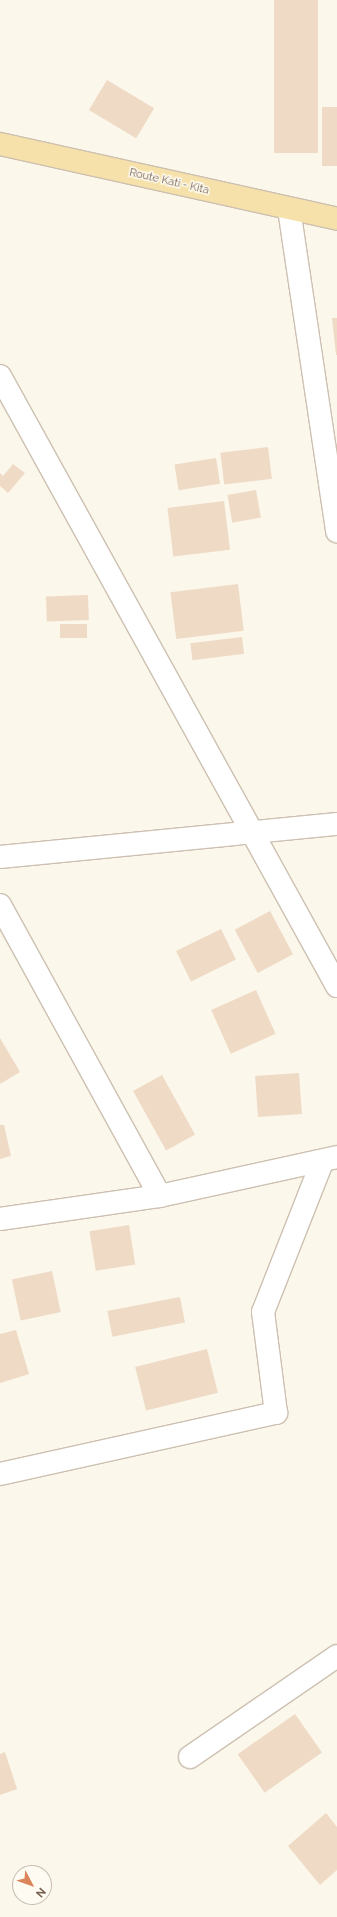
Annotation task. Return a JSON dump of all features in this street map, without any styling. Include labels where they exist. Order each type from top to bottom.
[{"type":"main road","name":"Route Kati - Kita","points":[[0,144],[337,219]]},
{"type":"street","points":[[289,209],[332,464],[337,531]]},
{"type":"street","points":[[0,376],[337,986]]},
{"type":"street","points":[[0,857],[337,824]]},
{"type":"street","points":[[0,905],[160,1196]]},
{"type":"street","points":[[0,1219],[160,1196],[330,1160]]},
{"type":"street","points":[[0,1474],[276,1413],[263,1312],[330,1160]]},
{"type":"street","points":[[190,1757],[337,1656]]},
{"type":"building","points":[[274,0],[318,0],[318,153],[274,153]]},
{"type":"building","points":[[107,80],[154,108],[136,138],[89,110]]},
{"type":"building","points":[[322,107],[337,107],[337,166],[322,166]]},
{"type":"building","points":[[332,318],[337,318],[337,355],[336,355]]},
{"type":"building","points":[[268,447],[272,479],[224,485],[220,453]]},
{"type":"building","points":[[216,458],[220,484],[179,490],[175,465]]},
{"type":"building","points":[[13,464],[25,473],[8,493],[0,486],[0,473],[3,476]]},
{"type":"building","points":[[256,490],[261,518],[232,523],[227,495]]},
{"type":"building","points":[[224,501],[230,550],[173,557],[167,508]]},
{"type":"building","points":[[238,584],[244,631],[176,639],[171,592]]},
{"type":"building","points":[[88,595],[89,620],[47,621],[46,596]]},
{"type":"building","points":[[60,624],[87,624],[87,638],[60,638]]},
{"type":"building","points":[[242,637],[244,654],[192,660],[190,643]]},
{"type":"building","points":[[270,911],[293,954],[258,973],[235,930]]},
{"type":"building","points":[[221,929],[236,960],[191,981],[176,951]]},
{"type":"building","points":[[256,990],[276,1034],[231,1054],[211,1010]]},
{"type":"building","points":[[0,1038],[20,1072],[0,1084]]},
{"type":"building","points":[[299,1073],[302,1114],[258,1117],[255,1076]]},
{"type":"building","points":[[162,1075],[195,1134],[166,1150],[133,1091]]},
{"type":"building","points":[[0,1125],[4,1125],[11,1156],[0,1159]]},
{"type":"building","points":[[129,1225],[135,1265],[96,1271],[89,1231]]},
{"type":"building","points":[[52,1271],[61,1312],[21,1321],[12,1280]]},
{"type":"building","points":[[180,1297],[185,1323],[112,1337],[107,1311]]},
{"type":"building","points":[[16,1330],[29,1374],[0,1383],[0,1334]]},
{"type":"building","points":[[207,1349],[218,1393],[146,1411],[135,1367]]},
{"type":"building","points":[[295,1714],[322,1753],[265,1793],[238,1754]]},
{"type":"building","points":[[5,1752],[17,1789],[0,1795],[0,1754]]},
{"type":"building","points":[[326,1813],[337,1827],[337,1870],[320,1885],[288,1846]]}]
